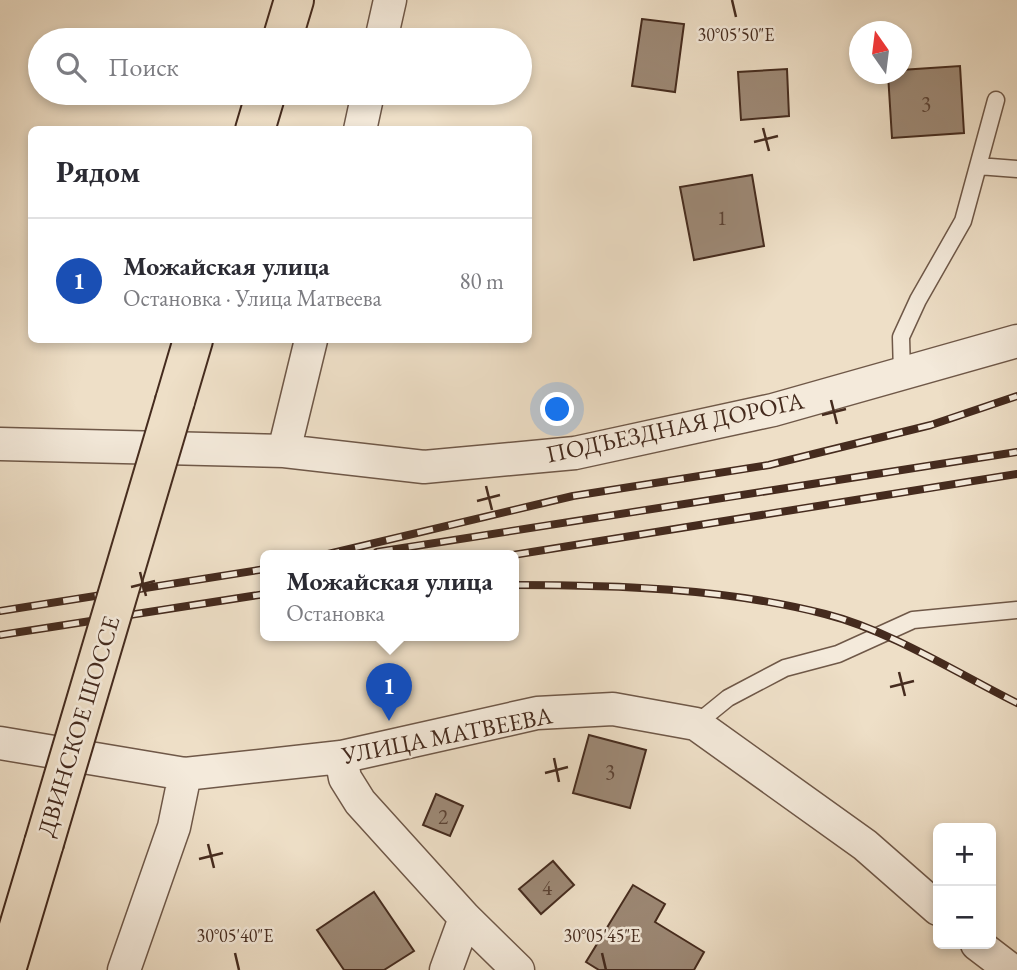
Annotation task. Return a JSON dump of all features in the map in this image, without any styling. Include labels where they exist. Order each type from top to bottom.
[{"type":"main road","points":[[286,28],[294,0]]},
{"type":"main road","points":[[256,126],[262,105]]},
{"type":"main road","name":"ДВИНСКОЕ ШОССЕ","points":[[6,970],[192,343]]},
{"type":"street","points":[[384,28],[390,0]]},
{"type":"street","points":[[361,126],[365,105]]},
{"type":"street","name":"ПОДЪЕЗДНАЯ ДОРОГА","points":[[0,444],[284,451],[424,467],[575,453],[773,410],[1017,341]]},
{"type":"street","points":[[284,451],[310,343]]},
{"type":"street","name":"УЛИЦА МАТВЕЕВА","points":[[0,743],[185,774],[341,757],[537,713],[613,709],[696,724],[866,845],[933,905]]},
{"type":"street","points":[[341,757],[345,778],[359,802],[465,918],[518,970]]},
{"type":"street","points":[[124,970],[174,828],[185,774]]},
{"type":"street","points":[[446,970],[465,918]]},
{"type":"street","points":[[984,949],[1012,970]]},
{"type":"lane","points":[[902,374],[901,338],[918,300],[963,221],[996,100]]},
{"type":"lane","points":[[978,166],[1017,169]]},
{"type":"lane","points":[[696,724],[729,698],[785,668],[838,654],[914,620],[1017,610]]},
{"type":"building","points":[[642,19],[684,24],[675,92],[632,86]]},
{"type":"building","points":[[960,66],[964,133],[892,138],[889,84],[912,84],[912,69]]},
{"type":"building","points":[[787,69],[789,116],[741,120],[738,72]]},
{"type":"building","points":[[752,175],[764,246],[694,260],[680,187]]},
{"type":"building","points":[[589,735],[646,750],[630,808],[573,793]]},
{"type":"building","points":[[436,794],[463,806],[450,836],[423,825]]},
{"type":"building","points":[[553,861],[574,885],[541,914],[519,889]]},
{"type":"building","points":[[633,885],[665,904],[655,922],[704,952],[694,970],[599,970],[586,962]]},
{"type":"building","points":[[374,892],[414,951],[384,970],[344,970],[317,930]]},
{"type":"railway","points":[[345,550],[573,496],[769,465],[931,425],[1017,396]]},
{"type":"railway","points":[[390,550],[1017,452]]},
{"type":"railway","points":[[519,554],[1017,474]]},
{"type":"railway","points":[[0,611],[260,570]]},
{"type":"railway","points":[[519,585],[670,590],[787,605],[874,630],[1017,703]]},
{"type":"railway","points":[[0,635],[260,595]]},
{"type":"place","name":"Можайская улица","points":[[389,721]]}]
